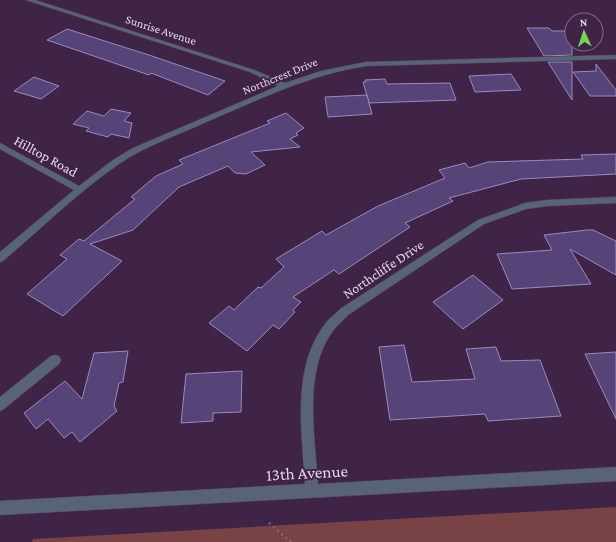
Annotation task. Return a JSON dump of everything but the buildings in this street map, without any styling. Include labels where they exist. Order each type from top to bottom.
[{"type":"street","name":"Sunrise Avenue","points":[[29,0],[252,71],[285,86]]},
{"type":"street","name":"Northcrest Drive","points":[[0,258],[80,190],[118,161],[138,150],[285,86],[322,72],[366,64],[616,57]]},
{"type":"street","name":"Hilltop Road","points":[[0,146],[80,190]]},
{"type":"street","name":"Northcliffe Drive","points":[[312,491],[308,394],[310,368],[318,347],[329,327],[344,312],[480,222],[525,206],[548,203],[616,200]]},
{"type":"street","points":[[0,405],[55,360]]},
{"type":"street","name":"13th Avenue","points":[[0,508],[616,474]]},
{"type":"path","points":[[269,523],[291,542]]},
{"type":"shaded area","points":[[616,507],[616,542],[32,542],[33,539]]}]
